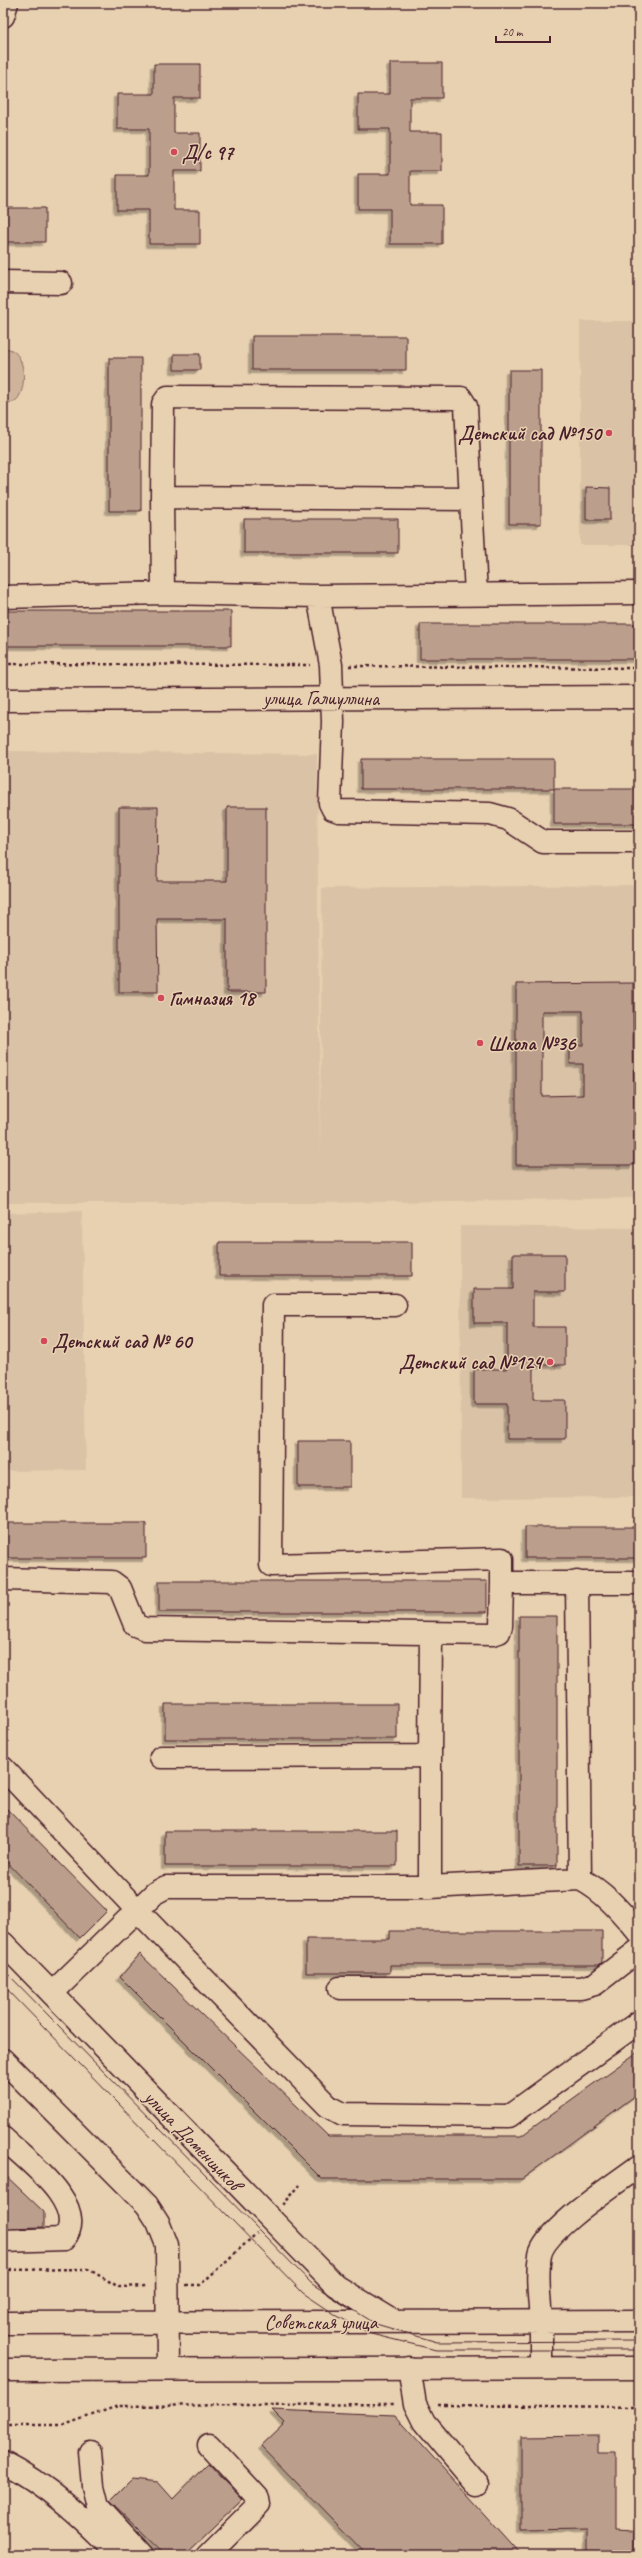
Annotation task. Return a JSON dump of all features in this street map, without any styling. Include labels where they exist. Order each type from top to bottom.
[{"type":"main road","points":[[3,16],[7,3]]},
{"type":"main road","points":[[3,282],[62,283]]},
{"type":"main road","points":[[163,593],[163,404],[168,397],[461,398],[466,406],[476,594]]},
{"type":"main road","points":[[162,497],[470,499]]},
{"type":"main road","points":[[3,597],[163,593],[318,596],[639,593]]},
{"type":"main road","points":[[318,596],[331,666],[332,698],[330,803],[336,811],[490,814],[508,819],[543,842],[639,842]]},
{"type":"main road","name":"улица Галиуллина","points":[[3,700],[639,697]]},
{"type":"main road","points":[[3,1579],[112,1582],[120,1588],[135,1625],[145,1629],[431,1634],[493,1634],[499,1632],[501,1626],[502,1559],[270,1565],[273,1305],[395,1305]]},
{"type":"main road","points":[[577,1582],[580,1879]]},
{"type":"main road","points":[[502,1583],[639,1583]]},
{"type":"main road","points":[[430,1887],[431,1634]]},
{"type":"main road","points":[[161,1757],[430,1756]]},
{"type":"main road","points":[[3,1768],[137,1910],[328,2106],[343,2114],[509,2116],[639,2022]]},
{"type":"main road","points":[[52,1993],[137,1910],[160,1890],[172,1886],[430,1887],[580,1879],[597,1888],[615,1905],[639,1934]]},
{"type":"main road","name":"улица Доменщиков","points":[[3,1943],[270,2220],[336,2286],[395,2322]]},
{"type":"main road","points":[[340,1988],[581,1988],[595,1984],[639,1950]]},
{"type":"main road","points":[[3,2060],[147,2205],[158,2222],[167,2245],[168,2368]]},
{"type":"main road","points":[[3,2138],[63,2196],[72,2220],[70,2232],[64,2239],[3,2241]]},
{"type":"main road","points":[[541,2367],[540,2254],[548,2239],[566,2221],[639,2166]]},
{"type":"main road","name":"Советская улица","points":[[3,2323],[541,2323],[639,2321]]},
{"type":"main road","points":[[3,2370],[168,2368],[639,2368]]},
{"type":"main road","points":[[409,2368],[416,2404],[424,2422],[477,2485]]},
{"type":"main road","points":[[208,2555],[259,2504],[258,2498],[209,2445]]},
{"type":"main road","points":[[90,2452],[93,2486],[98,2506],[143,2555]]},
{"type":"main road","points":[[3,2462],[30,2476],[93,2528],[119,2555]]},
{"type":"path","points":[[181,2286],[200,2285],[242,2248],[270,2220],[300,2185]]},
{"type":"path","points":[[3,2270],[88,2269],[119,2287],[152,2286]]},
{"type":"path","points":[[3,2425],[64,2425],[118,2406],[416,2404],[639,2408]]},
{"type":"shaded area","name":"Детский сад №150","points":[[580,321],[639,321],[639,545],[580,545]]},
{"type":"shaded area","points":[[3,348],[11,350],[18,355],[23,372],[22,390],[19,397],[15,401],[9,403],[3,403]]},
{"type":"shaded area","points":[[3,751],[317,754],[320,1164],[322,888],[639,885],[639,1198],[321,1203],[3,1203]]},
{"type":"shaded area","name":"Детский сад № 60","points":[[82,1211],[86,1470],[3,1471],[3,1213]]},
{"type":"shaded area","name":"Детский сад №124","points":[[460,1226],[639,1228],[639,1497],[461,1498]]},
{"type":"building","points":[[390,63],[442,63],[442,98],[410,98],[410,132],[442,132],[442,171],[410,171],[410,205],[442,205],[442,244],[390,244],[390,209],[358,209],[358,174],[390,174],[390,129],[358,129],[358,94],[390,94]]},
{"type":"building","name":"Д/с 97","points":[[154,64],[200,64],[200,98],[174,98],[174,133],[200,133],[200,171],[174,171],[174,210],[200,210],[200,244],[149,244],[149,210],[117,210],[117,175],[149,175],[149,129],[117,129],[117,94],[154,94]]},
{"type":"building","points":[[3,208],[45,208],[45,242],[3,242]]},
{"type":"building","points":[[252,336],[406,336],[406,370],[252,370]]},
{"type":"building","points":[[174,354],[200,354],[200,370],[174,370]]},
{"type":"building","points":[[109,358],[141,358],[141,511],[109,511]]},
{"type":"building","points":[[509,370],[541,370],[541,524],[509,524]]},
{"type":"building","points":[[586,487],[610,488],[610,520],[586,520]]},
{"type":"building","points":[[244,519],[398,519],[398,553],[244,553]]},
{"type":"building","points":[[3,611],[231,611],[231,646],[3,646]]},
{"type":"building","points":[[420,624],[639,624],[639,659],[420,659]]},
{"type":"building","points":[[361,759],[554,759],[554,789],[361,789]]},
{"type":"building","points":[[554,789],[639,789],[639,824],[554,824]]},
{"type":"building","points":[[119,807],[158,807],[157,881],[227,881],[227,807],[266,807],[266,992],[227,992],[227,919],[157,919],[158,992],[119,992]]},
{"type":"building","points":[[633,983],[634,1165],[516,1165],[516,984]],"holes":[[[542,1011],[583,1011],[583,1045],[570,1045],[570,1064],[583,1064],[583,1095],[542,1096]]]},
{"type":"building","points":[[219,1242],[412,1242],[412,1276],[219,1276]]},
{"type":"building","points":[[513,1254],[565,1254],[565,1292],[533,1292],[533,1327],[565,1327],[565,1365],[533,1365],[533,1400],[565,1400],[565,1439],[507,1439],[507,1404],[474,1404],[474,1369],[507,1369],[507,1323],[474,1323],[474,1289],[513,1289]]},
{"type":"building","points":[[298,1441],[350,1441],[350,1487],[298,1487]]},
{"type":"building","points":[[3,1523],[146,1523],[146,1558],[3,1558]]},
{"type":"building","points":[[525,1527],[639,1527],[639,1558],[525,1558]]},
{"type":"building","points":[[159,1581],[487,1581],[487,1612],[159,1612]]},
{"type":"building","points":[[519,1616],[557,1616],[557,1866],[519,1866]]},
{"type":"building","points":[[165,1704],[397,1704],[397,1739],[165,1739]]},
{"type":"building","points":[[3,1805],[107,1911],[80,1938],[3,1858]]},
{"type":"building","points":[[165,1831],[397,1831],[397,1866],[165,1866]]},
{"type":"building","points":[[390,1931],[602,1931],[602,1962],[599,1965],[390,1965],[390,1973],[306,1973],[306,1939],[390,1939]]},
{"type":"building","points":[[140,1954],[328,2136],[521,2136],[639,2051],[639,2093],[522,2179],[322,2179],[120,1977]]},
{"type":"building","points":[[3,2173],[44,2212],[44,2227],[3,2228]]},
{"type":"building","points":[[272,2410],[395,2415],[521,2555],[367,2555],[261,2446],[285,2423]]},
{"type":"building","points":[[599,2436],[599,2453],[616,2453],[616,2529],[634,2530],[634,2555],[588,2555],[588,2529],[521,2530],[521,2437]]},
{"type":"building","points":[[208,2463],[242,2499],[184,2555],[166,2555],[110,2501],[132,2479],[158,2482],[173,2499]]},
{"type":"tram line","points":[[3,1969],[312,2284],[376,2324],[437,2342],[639,2341]]},
{"type":"tram line","points":[[3,1985],[303,2293],[339,2317],[371,2334],[436,2350],[639,2350]]},
{"type":"place","name":"Д/с 97","points":[[174,152]]},
{"type":"place","name":"Детский сад №150","points":[[609,433]]},
{"type":"place","name":"Гимназия 18","points":[[161,998]]},
{"type":"place","name":"Школа №36","points":[[480,1043]]},
{"type":"place","name":"Детский сад № 60","points":[[44,1341]]},
{"type":"place","name":"Детский сад №124","points":[[550,1362]]}]
